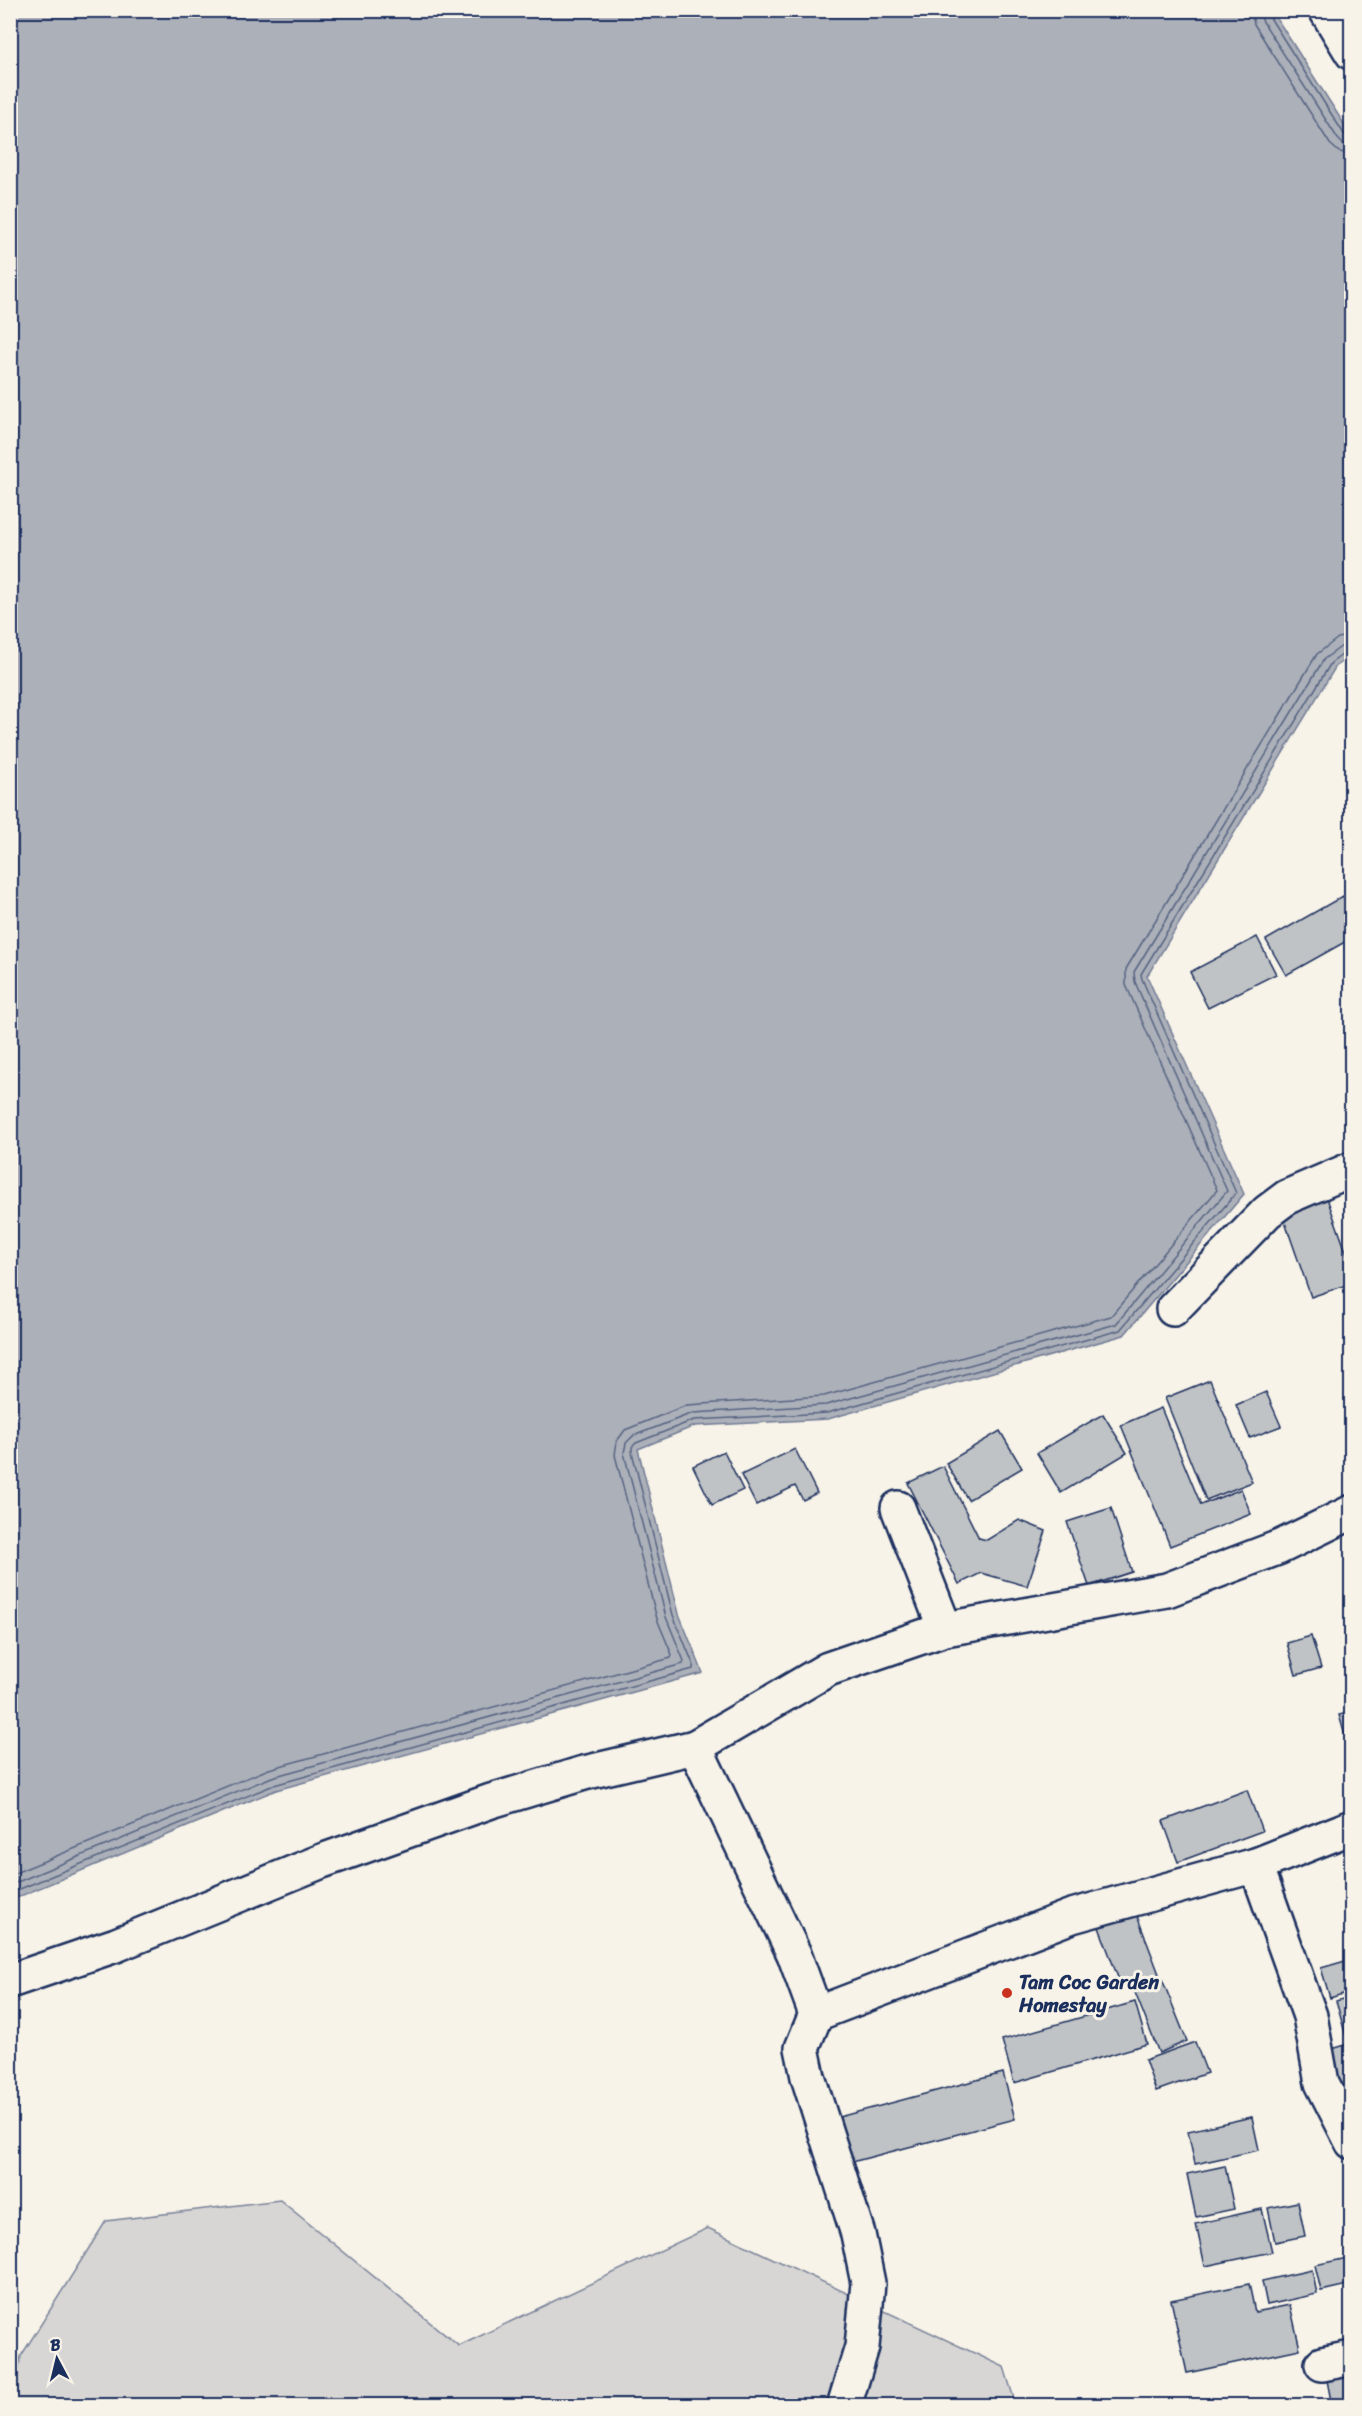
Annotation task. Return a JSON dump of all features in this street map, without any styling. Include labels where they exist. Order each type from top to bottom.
[{"type":"street","points":[[1326,10],[1352,53]]},
{"type":"street","points":[[1173,1310],[1274,1207],[1287,1197],[1352,1169]]},
{"type":"street","points":[[898,1508],[945,1629]]},
{"type":"street","points":[[10,1981],[116,1945],[322,1861],[491,1801],[584,1773],[695,1747],[828,1669],[945,1629],[1167,1590],[1280,1547],[1352,1512]]},
{"type":"street","points":[[695,1747],[794,1954],[816,2014],[802,2048],[808,2077],[858,2234],[868,2283],[862,2347],[844,2406]]},
{"type":"street","points":[[816,2014],[1072,1916],[1256,1865],[1352,1827]]},
{"type":"street","points":[[1256,1865],[1310,2016],[1322,2083],[1352,2142]]},
{"type":"shaded area","points":[[280,2200],[459,2346],[708,2228],[1004,2367],[1016,2405],[11,2406],[21,2356],[106,2221]]},
{"type":"water","points":[[11,10],[1272,11],[1351,135],[1352,656],[1336,666],[1147,976],[1244,1194],[1124,1335],[828,1419],[695,1426],[638,1449],[679,1614],[703,1673],[276,1790],[11,1900]]},
{"type":"building","points":[[1343,896],[1352,911],[1352,938],[1286,975],[1266,940]]},
{"type":"building","points":[[1257,937],[1276,974],[1208,1008],[1190,972]]},
{"type":"building","points":[[1324,1190],[1352,1268],[1352,1283],[1311,1297],[1279,1205]]},
{"type":"building","points":[[1210,1380],[1252,1482],[1206,1500],[1165,1398]]},
{"type":"building","points":[[1266,1392],[1281,1426],[1250,1438],[1236,1405]]},
{"type":"building","points":[[1161,1408],[1201,1505],[1241,1489],[1251,1514],[1170,1546],[1121,1425]]},
{"type":"building","points":[[1103,1414],[1127,1453],[1061,1493],[1037,1453]]},
{"type":"building","points":[[1000,1431],[1022,1468],[968,1500],[946,1463]]},
{"type":"building","points":[[795,1449],[817,1493],[803,1500],[795,1486],[756,1505],[741,1475]]},
{"type":"building","points":[[724,1451],[743,1490],[712,1505],[693,1466]]},
{"type":"building","points":[[943,1466],[979,1538],[987,1540],[1019,1520],[1046,1531],[1027,1586],[981,1573],[959,1584],[908,1483]]},
{"type":"building","points":[[1111,1508],[1132,1572],[1089,1586],[1067,1522]]},
{"type":"building","points":[[1311,1636],[1321,1668],[1296,1675],[1287,1643]]},
{"type":"building","points":[[1352,1712],[1352,1759],[1339,1715]]},
{"type":"building","points":[[1247,1790],[1262,1831],[1178,1862],[1163,1821]]},
{"type":"building","points":[[1134,1908],[1159,1974],[1122,1988],[1097,1922]]},
{"type":"building","points":[[1352,1959],[1352,1991],[1330,1998],[1321,1968]]},
{"type":"building","points":[[1162,1979],[1187,2041],[1159,2053],[1134,1990]]},
{"type":"building","points":[[1352,1996],[1352,2039],[1347,2040],[1336,2001]]},
{"type":"building","points":[[1135,2002],[1147,2044],[1014,2083],[1002,2040]]},
{"type":"building","points":[[1195,2042],[1207,2073],[1156,2091],[1145,2060]]},
{"type":"building","points":[[1352,2043],[1352,2085],[1333,2090],[1322,2052]]},
{"type":"building","points":[[1003,2073],[1015,2119],[848,2163],[835,2118]]},
{"type":"building","points":[[1252,2117],[1259,2150],[1195,2164],[1188,2131]]},
{"type":"building","points":[[1225,2166],[1234,2209],[1196,2217],[1187,2174]]},
{"type":"building","points":[[1298,2202],[1305,2236],[1275,2242],[1268,2208]]},
{"type":"building","points":[[1262,2209],[1272,2252],[1205,2266],[1196,2224]]},
{"type":"building","points":[[1352,2257],[1352,2284],[1321,2291],[1315,2265]]},
{"type":"building","points":[[1312,2270],[1317,2294],[1267,2305],[1262,2281]]},
{"type":"building","points":[[1249,2284],[1255,2312],[1290,2305],[1300,2349],[1187,2373],[1171,2300]]},
{"type":"building","points":[[1352,2365],[1352,2406],[1332,2406],[1325,2370]]},
{"type":"place","name":"Tam Coc Garden Homestay","points":[[1007,1993]]}]
